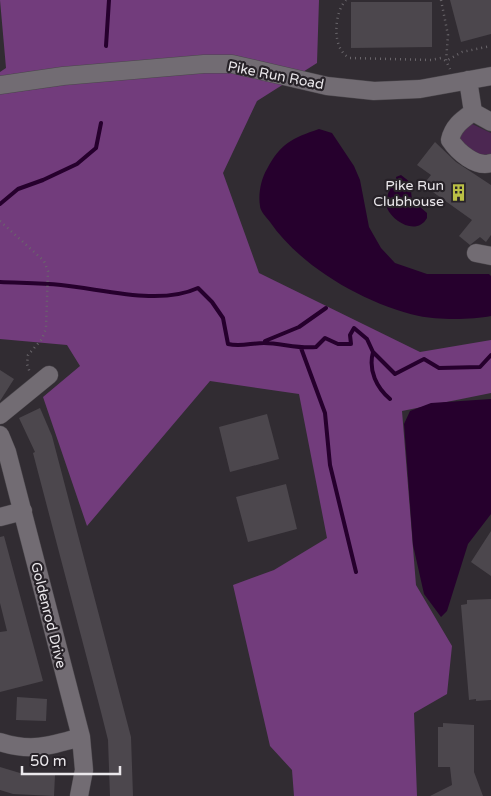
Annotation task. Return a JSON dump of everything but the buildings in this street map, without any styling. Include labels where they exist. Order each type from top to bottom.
[{"type":"street","name":"Pike Run Road","points":[[0,85],[63,76],[204,64],[232,64],[354,90],[420,89],[491,76]]},
{"type":"street","points":[[468,80],[472,112]]},
{"type":"street","points":[[472,112],[491,122]]},
{"type":"street","points":[[472,112],[459,122],[452,132],[450,140],[456,149],[480,164],[491,163]]},
{"type":"street","points":[[0,415],[49,375]]},
{"type":"street","name":"Goldenrod Drive","points":[[0,435],[8,452],[81,737],[84,770],[79,796]]},
{"type":"street","points":[[0,517],[23,511]]},
{"type":"street","points":[[0,742],[19,748],[41,748],[81,737]]},
{"type":"path","points":[[346,0],[339,12],[338,44],[340,50],[346,56],[430,60],[441,58],[446,61]]},
{"type":"path","points":[[441,0],[448,35],[446,61]]},
{"type":"path","points":[[446,61],[462,52],[491,46]]},
{"type":"path","points":[[0,221],[44,261],[48,275],[46,328],[42,339],[28,355],[27,364],[34,387]]},
{"type":"shaded area","points":[[0,0],[319,0],[317,63],[257,101],[223,173],[259,273],[420,352],[491,340],[491,393],[402,411],[416,585],[452,646],[447,694],[414,713],[417,796],[294,796],[292,770],[270,746],[233,585],[274,570],[327,538],[299,394],[210,381],[87,526],[43,397],[80,366],[67,345],[0,339],[0,72],[6,68]]},
{"type":"shaded area","points":[[468,122],[491,133],[491,158],[486,159],[460,145],[458,130]]},
{"type":"shaded area","points":[[319,129],[332,133],[354,166],[360,180],[369,227],[381,248],[395,263],[427,274],[489,274],[491,276],[491,316],[465,319],[426,317],[377,303],[356,293],[317,268],[283,238],[260,208],[260,187],[263,177],[272,160],[282,148],[294,139]]},
{"type":"shaded area","points":[[401,175],[410,182],[412,200],[427,213],[427,218],[417,226],[406,225],[400,222],[394,218],[387,208],[388,193],[397,182],[396,177]]},
{"type":"shaded area","points":[[491,399],[491,514],[468,544],[447,611],[441,617],[424,594],[413,545],[404,424],[410,411],[431,403]]},
{"type":"waterway","points":[[106,46],[109,0]]},
{"type":"waterway","points":[[0,204],[18,189],[77,164],[96,148],[101,123]]},
{"type":"waterway","points":[[0,282],[61,285],[149,296],[166,296],[198,288],[212,302],[223,318],[228,344],[264,343],[316,347],[325,338],[338,344],[351,344],[350,335],[354,328],[367,339],[373,352],[395,374],[424,359],[439,368],[480,367],[491,355]]},
{"type":"waterway","points":[[265,341],[299,327],[326,308]]},
{"type":"waterway","points":[[301,348],[325,413],[330,465],[356,572]]},
{"type":"waterway","points":[[373,352],[372,366],[375,378],[381,390],[390,399]]},
{"type":"place","name":"Pike Run Clubhouse","points":[[458,193]]}]
